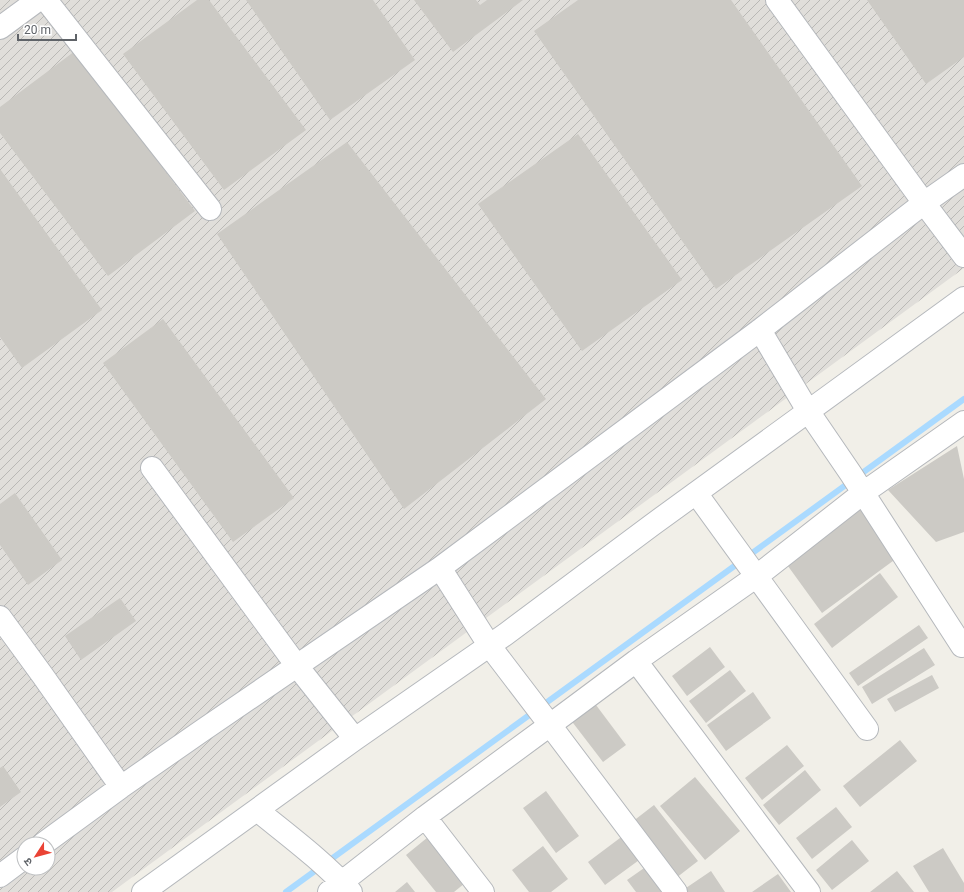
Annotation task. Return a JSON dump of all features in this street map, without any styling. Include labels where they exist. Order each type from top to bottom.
[{"type":"street","points":[[0,28],[38,0]]},
{"type":"street","points":[[46,0],[210,209]]},
{"type":"street","points":[[777,0],[964,256]]},
{"type":"street","points":[[54,836],[121,787],[440,568],[760,330],[924,203],[964,175]]},
{"type":"street","points":[[144,892],[355,739],[489,645],[964,298]]},
{"type":"street","points":[[760,330],[808,411],[962,646]]},
{"type":"street","points":[[257,810],[314,856],[338,884],[424,817],[541,713],[636,660],[748,563],[857,484],[964,422]]},
{"type":"street","points":[[152,468],[297,666],[355,739]]},
{"type":"street","points":[[696,493],[867,729]]},
{"type":"street","points":[[440,568],[489,645],[676,892]]},
{"type":"street","points":[[0,617],[48,682],[121,787]]},
{"type":"street","points":[[636,660],[809,892]]},
{"type":"street","points":[[424,817],[483,892]]},
{"type":"street","points":[[0,876],[16,864]]},
{"type":"shaded area","points":[[0,0],[964,0],[964,268],[112,892],[0,892]]},
{"type":"building","points":[[197,0],[209,0],[306,130],[224,190],[123,54]]},
{"type":"building","points":[[246,0],[373,0],[415,60],[330,120]]},
{"type":"building","points":[[414,0],[476,0],[480,5],[487,0],[523,0],[453,52]]},
{"type":"building","points":[[578,0],[731,0],[862,186],[716,289],[534,31]]},
{"type":"building","points":[[867,0],[964,0],[964,57],[926,84]]},
{"type":"building","points":[[75,51],[195,211],[108,276],[0,133],[0,107]]},
{"type":"building","points":[[578,134],[682,280],[582,351],[478,204]]},
{"type":"building","points":[[347,142],[546,399],[404,509],[217,234]]},
{"type":"building","points":[[0,169],[102,310],[22,368],[0,337]]},
{"type":"building","points":[[163,319],[294,498],[233,542],[103,363]]},
{"type":"building","points":[[957,446],[964,479],[964,532],[936,542],[888,490]]},
{"type":"building","points":[[15,493],[62,560],[28,585],[0,545],[0,504]]},
{"type":"building","points":[[859,507],[897,558],[822,613],[785,562]]},
{"type":"building","points":[[880,573],[898,597],[832,648],[814,624]]},
{"type":"building","points":[[120,598],[136,621],[81,660],[65,636]]},
{"type":"building","points":[[919,625],[928,638],[858,686],[849,673]]},
{"type":"building","points":[[710,647],[725,667],[687,696],[672,676]]},
{"type":"building","points":[[924,648],[935,665],[872,704],[862,687]]},
{"type":"building","points":[[730,670],[746,691],[706,723],[689,701]]},
{"type":"building","points":[[932,675],[939,688],[895,712],[887,699]]},
{"type":"building","points":[[753,692],[771,718],[726,751],[707,725]]},
{"type":"building","points":[[593,701],[626,745],[603,762],[570,719]]},
{"type":"building","points":[[900,740],[917,761],[860,807],[843,786]]},
{"type":"building","points":[[787,745],[804,766],[762,800],[745,778]]},
{"type":"building","points":[[3,766],[21,792],[0,807],[0,768]]},
{"type":"building","points":[[805,770],[821,790],[779,825],[763,805]]},
{"type":"building","points":[[695,777],[740,831],[705,860],[660,806]]},
{"type":"building","points":[[546,791],[579,836],[556,853],[523,808]]},
{"type":"building","points":[[654,805],[698,861],[676,878],[632,822]]},
{"type":"building","points":[[836,807],[852,827],[812,859],[796,838]]},
{"type":"building","points":[[628,832],[646,855],[605,885],[588,862]]},
{"type":"building","points":[[433,833],[470,879],[454,892],[436,892],[406,855]]},
{"type":"building","points":[[852,840],[869,861],[832,890],[816,870]]},
{"type":"building","points":[[543,846],[568,879],[551,892],[529,892],[512,870]]},
{"type":"building","points":[[943,848],[964,883],[964,892],[929,892],[913,866]]},
{"type":"building","points":[[647,866],[666,892],[636,892],[627,880]]},
{"type":"building","points":[[711,871],[725,892],[685,892],[683,890]]},
{"type":"building","points":[[897,871],[914,892],[870,892]]},
{"type":"building","points":[[778,874],[791,892],[752,892]]},
{"type":"building","points":[[407,882],[415,892],[395,892]]},
{"type":"waterway","points":[[286,892],[964,399]]}]
